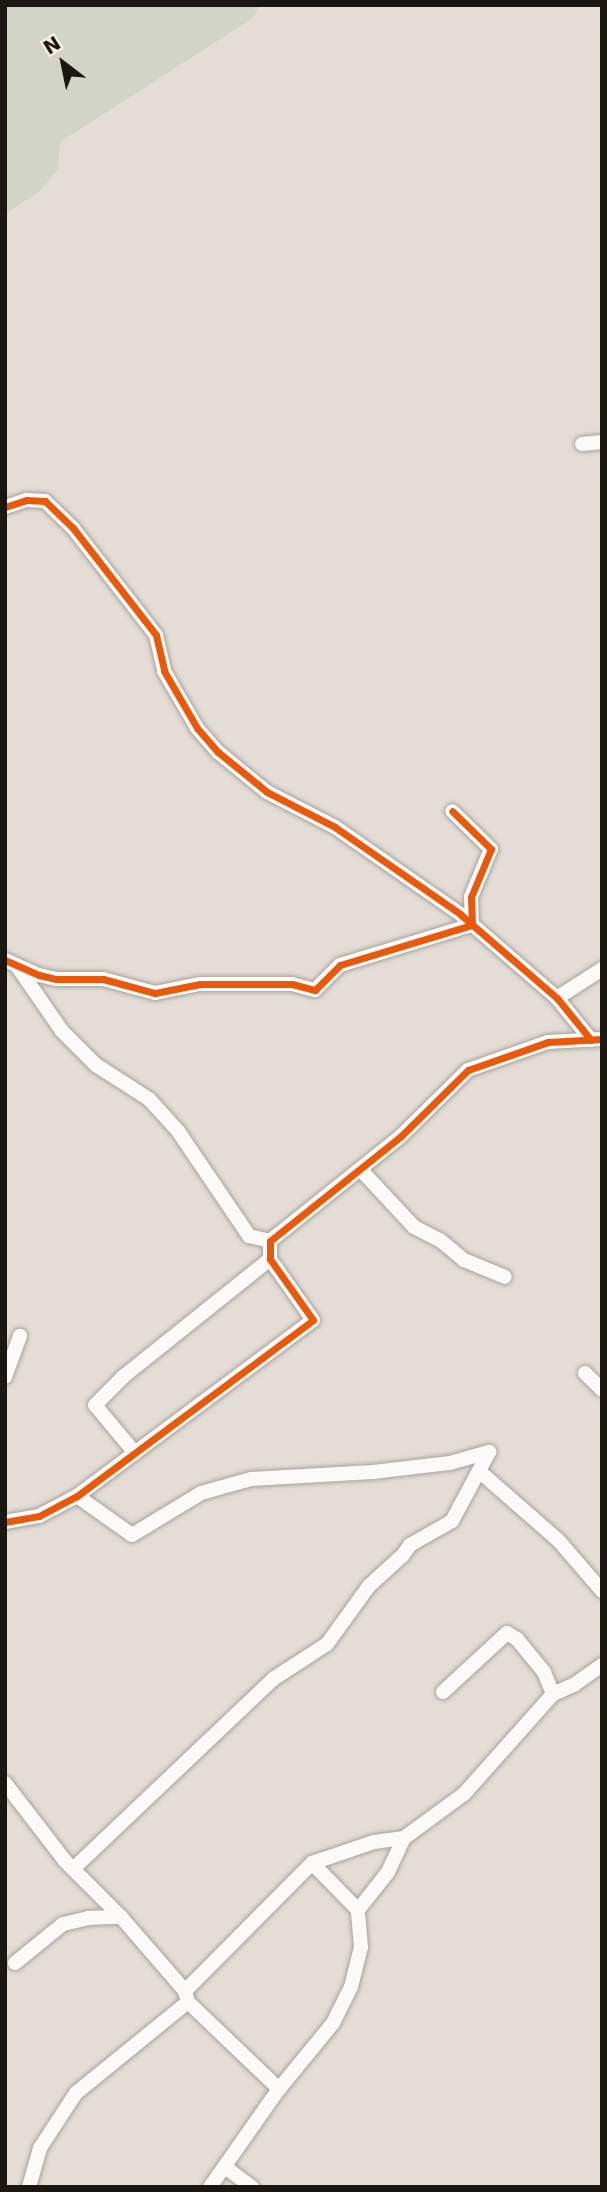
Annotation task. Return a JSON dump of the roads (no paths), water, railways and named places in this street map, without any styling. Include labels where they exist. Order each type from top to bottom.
[{"type":"street","points":[[582,444],[602,442]]},
{"type":"street","points":[[5,507],[27,500],[45,501],[73,528],[156,635],[164,671],[197,728],[218,752],[267,792],[335,827],[460,914],[557,998],[596,1040]]},
{"type":"street","points":[[452,811],[491,849],[471,897],[472,925]]},
{"type":"street","points":[[11,963],[47,977],[103,979],[155,993],[200,984],[292,984],[315,990],[340,965],[472,925]]},
{"type":"street","points":[[11,963],[62,1031],[96,1065],[149,1099],[178,1132],[249,1236],[270,1241]]},
{"type":"street","points":[[557,998],[602,969]]},
{"type":"street","points":[[270,1241],[401,1136],[468,1070],[548,1042],[596,1040]]},
{"type":"street","points":[[360,1169],[415,1227],[440,1240],[464,1260],[505,1277]]},
{"type":"street","points":[[5,1522],[39,1516],[78,1496],[313,1320],[270,1259],[270,1241]]},
{"type":"street","points":[[135,1453],[95,1405],[124,1376],[270,1259]]},
{"type":"street","points":[[5,1377],[20,1336]]},
{"type":"street","points":[[585,1373],[602,1390]]},
{"type":"street","points":[[74,1869],[273,1679],[327,1644],[369,1586],[410,1545],[452,1521],[489,1452],[450,1463],[373,1472],[251,1479],[201,1493],[132,1535],[78,1496]]},
{"type":"street","points":[[478,1471],[559,1541],[602,1591]]},
{"type":"street","points":[[443,1692],[507,1633],[517,1639],[544,1672],[553,1694]]},
{"type":"street","points":[[358,1910],[388,1872],[404,1838],[464,1794],[553,1694],[600,1672]]},
{"type":"street","points":[[5,1783],[74,1869],[121,1917],[187,1997],[279,2089]]},
{"type":"street","points":[[29,2187],[40,2148],[76,2093],[187,1997],[312,1863],[374,1842],[404,1838]]},
{"type":"street","points":[[210,2187],[279,2089],[333,2022],[351,1987],[360,1947],[358,1910],[312,1863]]},
{"type":"street","points":[[15,1964],[64,1924],[88,1918],[121,1917]]},
{"type":"street","points":[[225,2167],[252,2187]]}]
